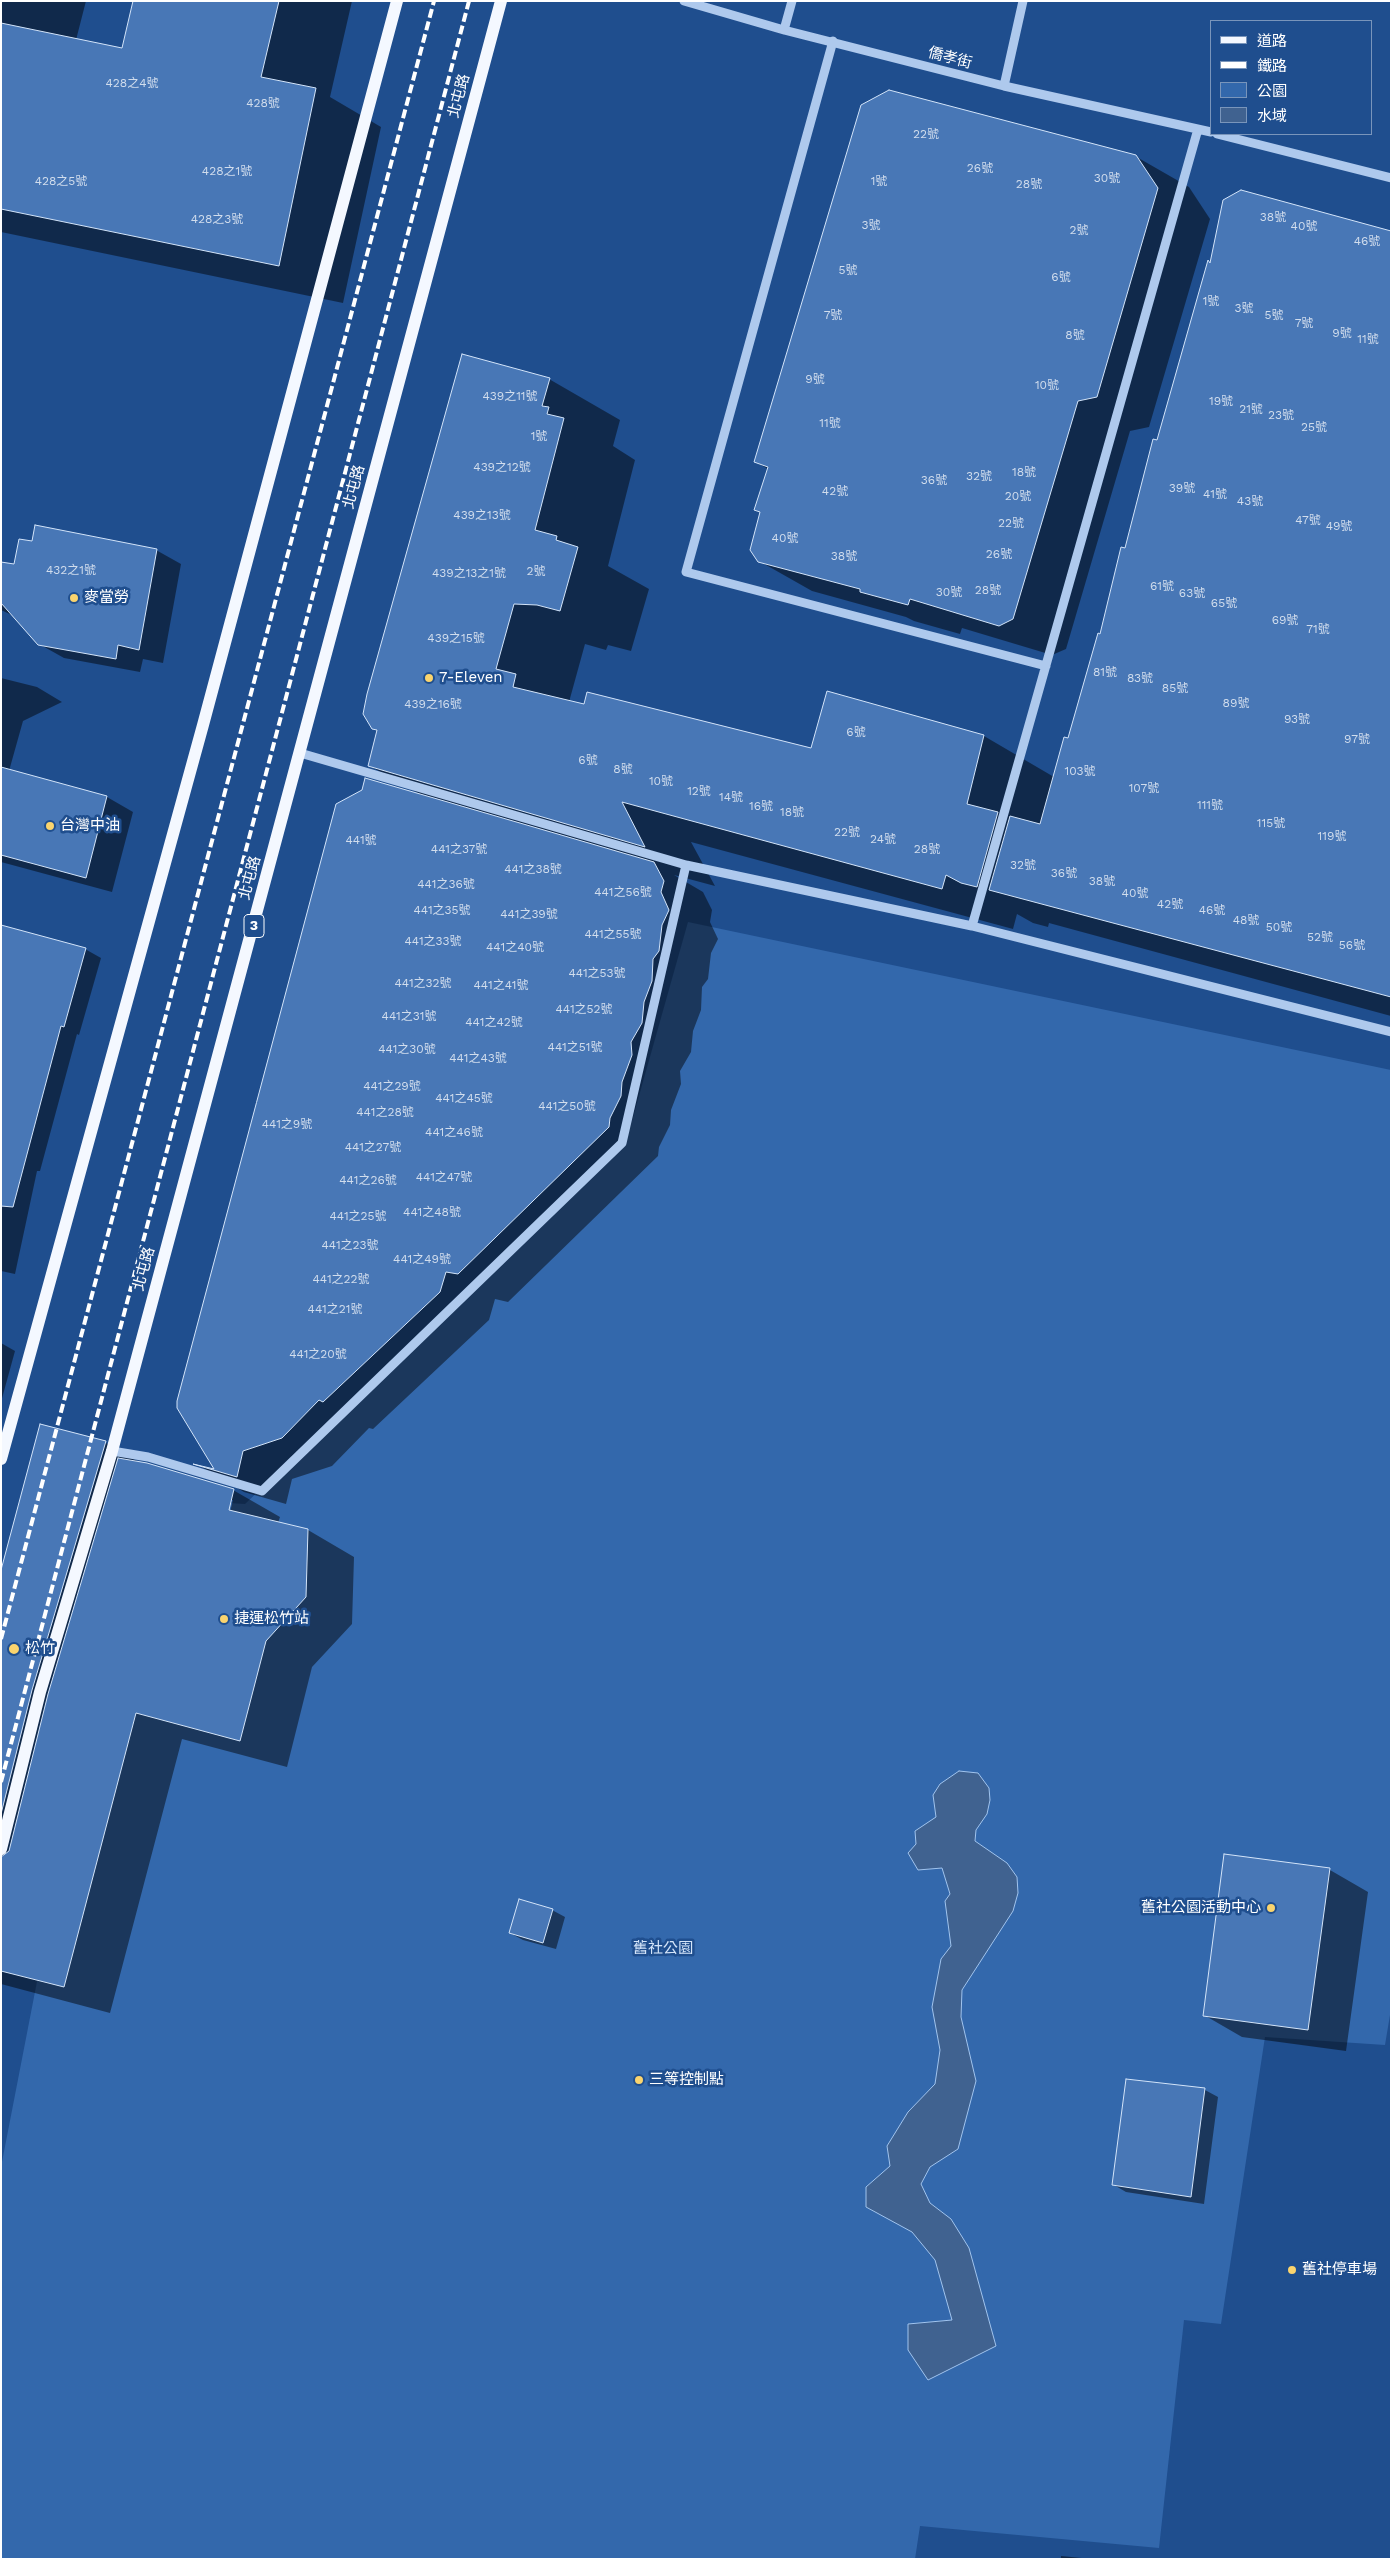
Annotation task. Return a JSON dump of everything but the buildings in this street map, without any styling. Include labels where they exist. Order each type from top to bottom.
[{"type":"main road","points":[[1,1458],[206,716],[397,1]]},
{"type":"main road","name":"北屯路","points":[[1,1849],[40,1692],[112,1451],[501,1]]},
{"type":"street","name":"僑孝街","points":[[684,1],[784,30],[1004,86],[1210,132]]},
{"type":"street","points":[[784,30],[792,1]]},
{"type":"street","points":[[1004,86],[1023,1]]},
{"type":"street","points":[[833,41],[686,572],[1046,666]]},
{"type":"street","points":[[972,926],[1198,129]]},
{"type":"street","points":[[1221,135],[1391,178]]},
{"type":"street","points":[[300,753],[686,865],[972,926],[1391,1032]]},
{"type":"street","points":[[112,1451],[148,1457],[262,1491],[622,1143],[686,865]]},
{"type":"green space","name":"舊社公園","points":[[688,922],[1391,1070],[1391,2009],[1385,2045],[1265,2037],[1221,2324],[1184,2320],[1159,2548],[920,2526],[915,2559],[1,2559],[1,2167],[131,1497],[245,1504],[626,1142]]},
{"type":"water","points":[[959,1771],[978,1773],[989,1788],[990,1800],[987,1814],[976,1830],[975,1841],[1007,1863],[1017,1877],[1018,1893],[1013,1911],[962,1990],[961,2017],[976,2081],[958,2149],[930,2167],[921,2184],[930,2203],[951,2219],[969,2248],[996,2346],[928,2380],[908,2350],[908,2324],[952,2320],[935,2260],[912,2232],[866,2207],[866,2187],[890,2166],[887,2146],[908,2112],[935,2084],[940,2050],[932,2007],[941,1959],[951,1946],[945,1901],[950,1894],[942,1868],[918,1870],[908,1853],[916,1844],[915,1831],[936,1817],[933,1795],[940,1784]]},
{"type":"railway","points":[[1,1639],[434,1]]},
{"type":"railway","points":[[1,1782],[469,1]]},
{"type":"place","name":"麥當勞","points":[[74,598]]},
{"type":"place","name":"7-Eleven","points":[[429,678]]},
{"type":"place","name":"台灣中油","points":[[50,826]]},
{"type":"place","name":"捷運松竹站","points":[[224,1619]]},
{"type":"place","name":"松竹","points":[[14,1649]]},
{"type":"place","name":"舊社公園活動中心","points":[[1271,1908]]},
{"type":"place","name":"三等控制點","points":[[639,2080]]},
{"type":"place","name":"舊社停車場","points":[[1292,2270]]}]
